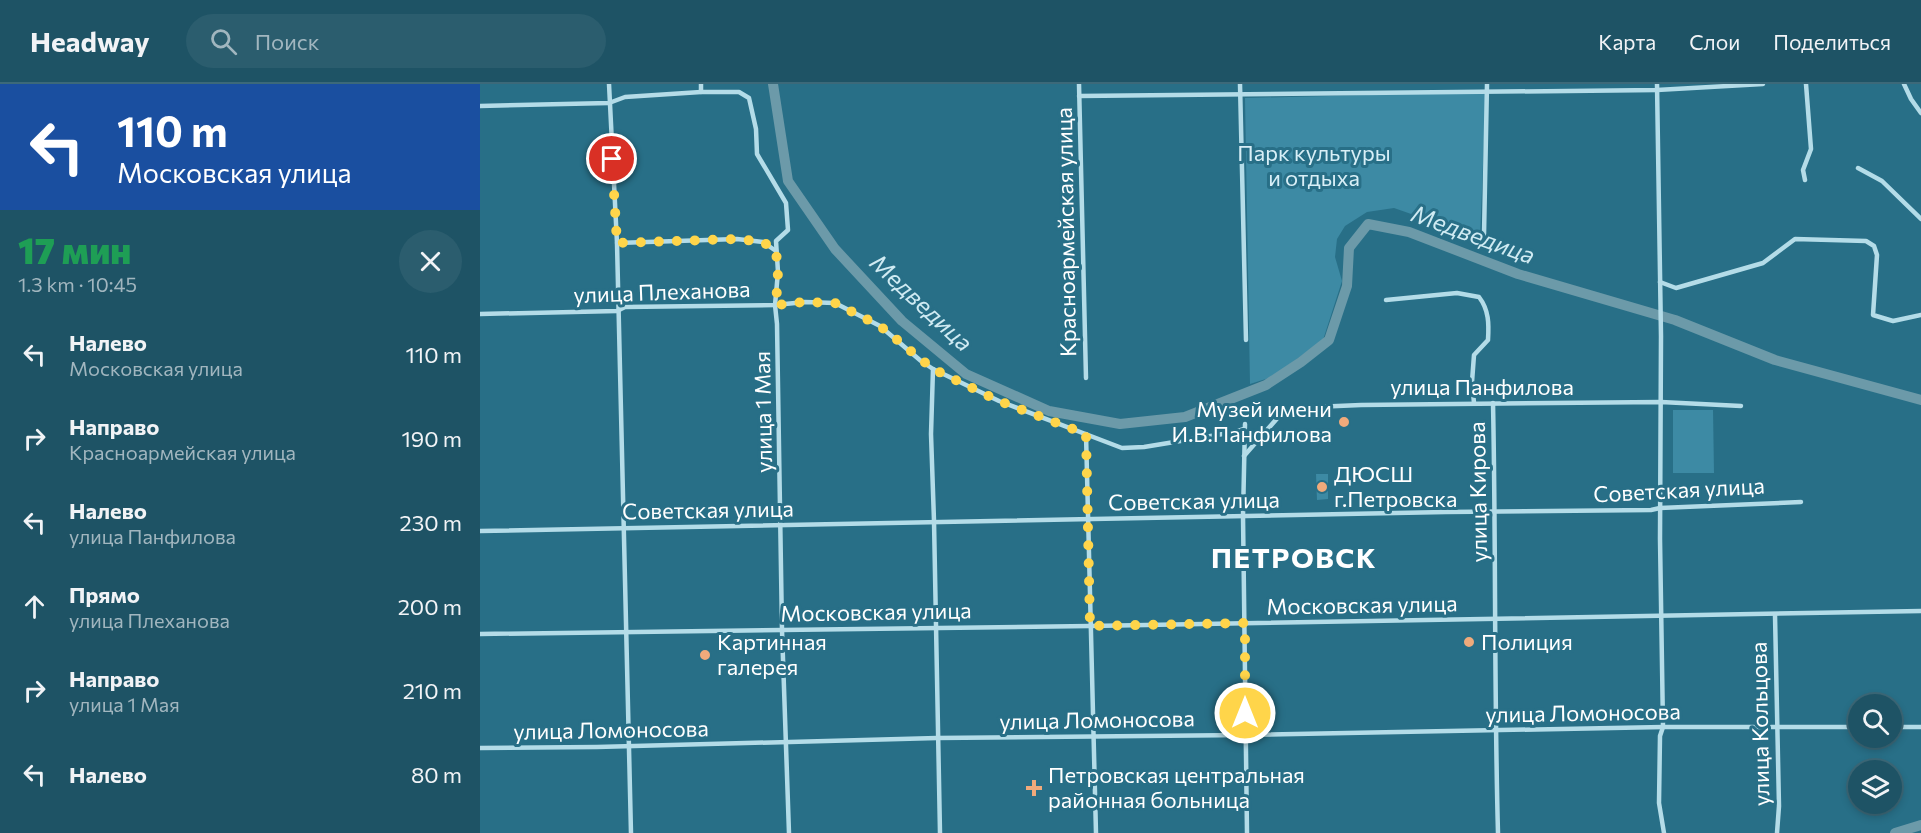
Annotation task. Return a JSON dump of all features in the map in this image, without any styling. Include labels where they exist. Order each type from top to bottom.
[{"type":"street","points":[[609,84],[617,243],[631,833]]},
{"type":"street","points":[[480,106],[609,103],[625,97],[701,92],[701,84]]},
{"type":"street","name":"Красноармейская улица","points":[[1079,84],[1086,378]]},
{"type":"street","points":[[1240,84],[1246,340]]},
{"type":"street","points":[[1484,235],[1487,84]]},
{"type":"street","points":[[1079,96],[1487,91],[1763,84]]},
{"type":"street","points":[[1804,180],[1803,170],[1811,149],[1806,84]]},
{"type":"street","points":[[1904,84],[1921,113]]},
{"type":"street","points":[[1657,87],[1663,727],[1660,736],[1659,803],[1664,833]]},
{"type":"street","name":"улица 1 Мая","points":[[701,92],[739,92],[749,98],[756,129],[757,154],[786,203],[788,230],[776,241],[778,272],[776,305],[782,630],[789,833]]},
{"type":"street","points":[[1858,168],[1882,181],[1921,219]]},
{"type":"street","points":[[617,243],[737,239],[763,242],[776,251]]},
{"type":"street","points":[[1660,284],[1676,288],[1764,264],[1795,239],[1866,241],[1874,246],[1877,255],[1873,315],[1893,321],[1921,315]]},
{"type":"street","points":[[1386,300],[1457,292],[1479,297],[1486,306],[1489,325],[1488,340],[1474,355],[1472,382],[1474,403]]},
{"type":"street","name":"улица Плеханова","points":[[480,314],[617,310],[625,307],[835,303],[880,326],[933,369]]},
{"type":"street","points":[[940,833],[931,434],[933,369],[999,401],[1122,448],[1144,447],[1235,432],[1245,427],[1243,516],[1247,833]]},
{"type":"street","name":"улица Панфилова","points":[[1245,456],[1281,414],[1291,408],[1474,403],[1661,402],[1741,406]]},
{"type":"street","name":"улица Кирова","points":[[1493,403],[1495,731],[1498,833]]},
{"type":"street","points":[[1086,434],[1096,833]]},
{"type":"street","name":"Советская улица","points":[[480,531],[934,521],[1651,510],[1660,507],[1801,502]]},
{"type":"street","name":"Московская улица","points":[[480,634],[1921,611]]},
{"type":"street","name":"улица Кольцова","points":[[1775,615],[1779,806],[1777,833]]},
{"type":"street","name":"улица Ломоносова","points":[[480,748],[937,738],[1663,727],[1848,727]]},
{"type":"street","points":[[1902,727],[1921,727]]},
{"type":"green space","name":"Парк культуры и отдыха","points":[[1486,92],[1480,238],[1394,208],[1367,212],[1345,226],[1337,239],[1335,257],[1342,281],[1323,340],[1272,377],[1250,384],[1245,98]]},
{"type":"green space","points":[[1673,410],[1713,410],[1714,473],[1673,473]]},
{"type":"green space","name":"ДЮСШ г.Петровска","points":[[1316,474],[1328,474],[1328,499],[1317,500]]},
{"type":"waterway","name":"Медведица","points":[[773,84],[788,181],[835,249],[902,321],[966,374],[1049,411],[1120,424],[1185,417],[1266,385],[1329,340],[1347,286],[1349,248],[1368,224],[1409,232],[1518,274],[1675,320],[1775,360],[1921,400]]},
{"type":"waterway","name":"Медведица","points":[[1895,833],[1921,825]]},
{"type":"place","name":"Музей имени И.В.Панфилова","points":[[1344,422]]},
{"type":"place","name":"ДЮСШ г.Петровска","points":[[1322,487]]},
{"type":"place","name":"Полиция","points":[[1469,642]]},
{"type":"place","name":"Картинная галерея","points":[[705,655]]},
{"type":"place","name":"Петровская центральная районная больница","points":[[1034,788]]},
{"type":"district","name":"ПЕТРОВСК","points":[[1294,558]]},
{"type":"route","points":[[612,159],[617,243],[737,239],[763,242],[776,251],[778,272],[776,305],[805,302],[835,303],[880,326],[933,369],[999,401],[1086,434],[1090,626],[1245,623],[1245,713]]}]
